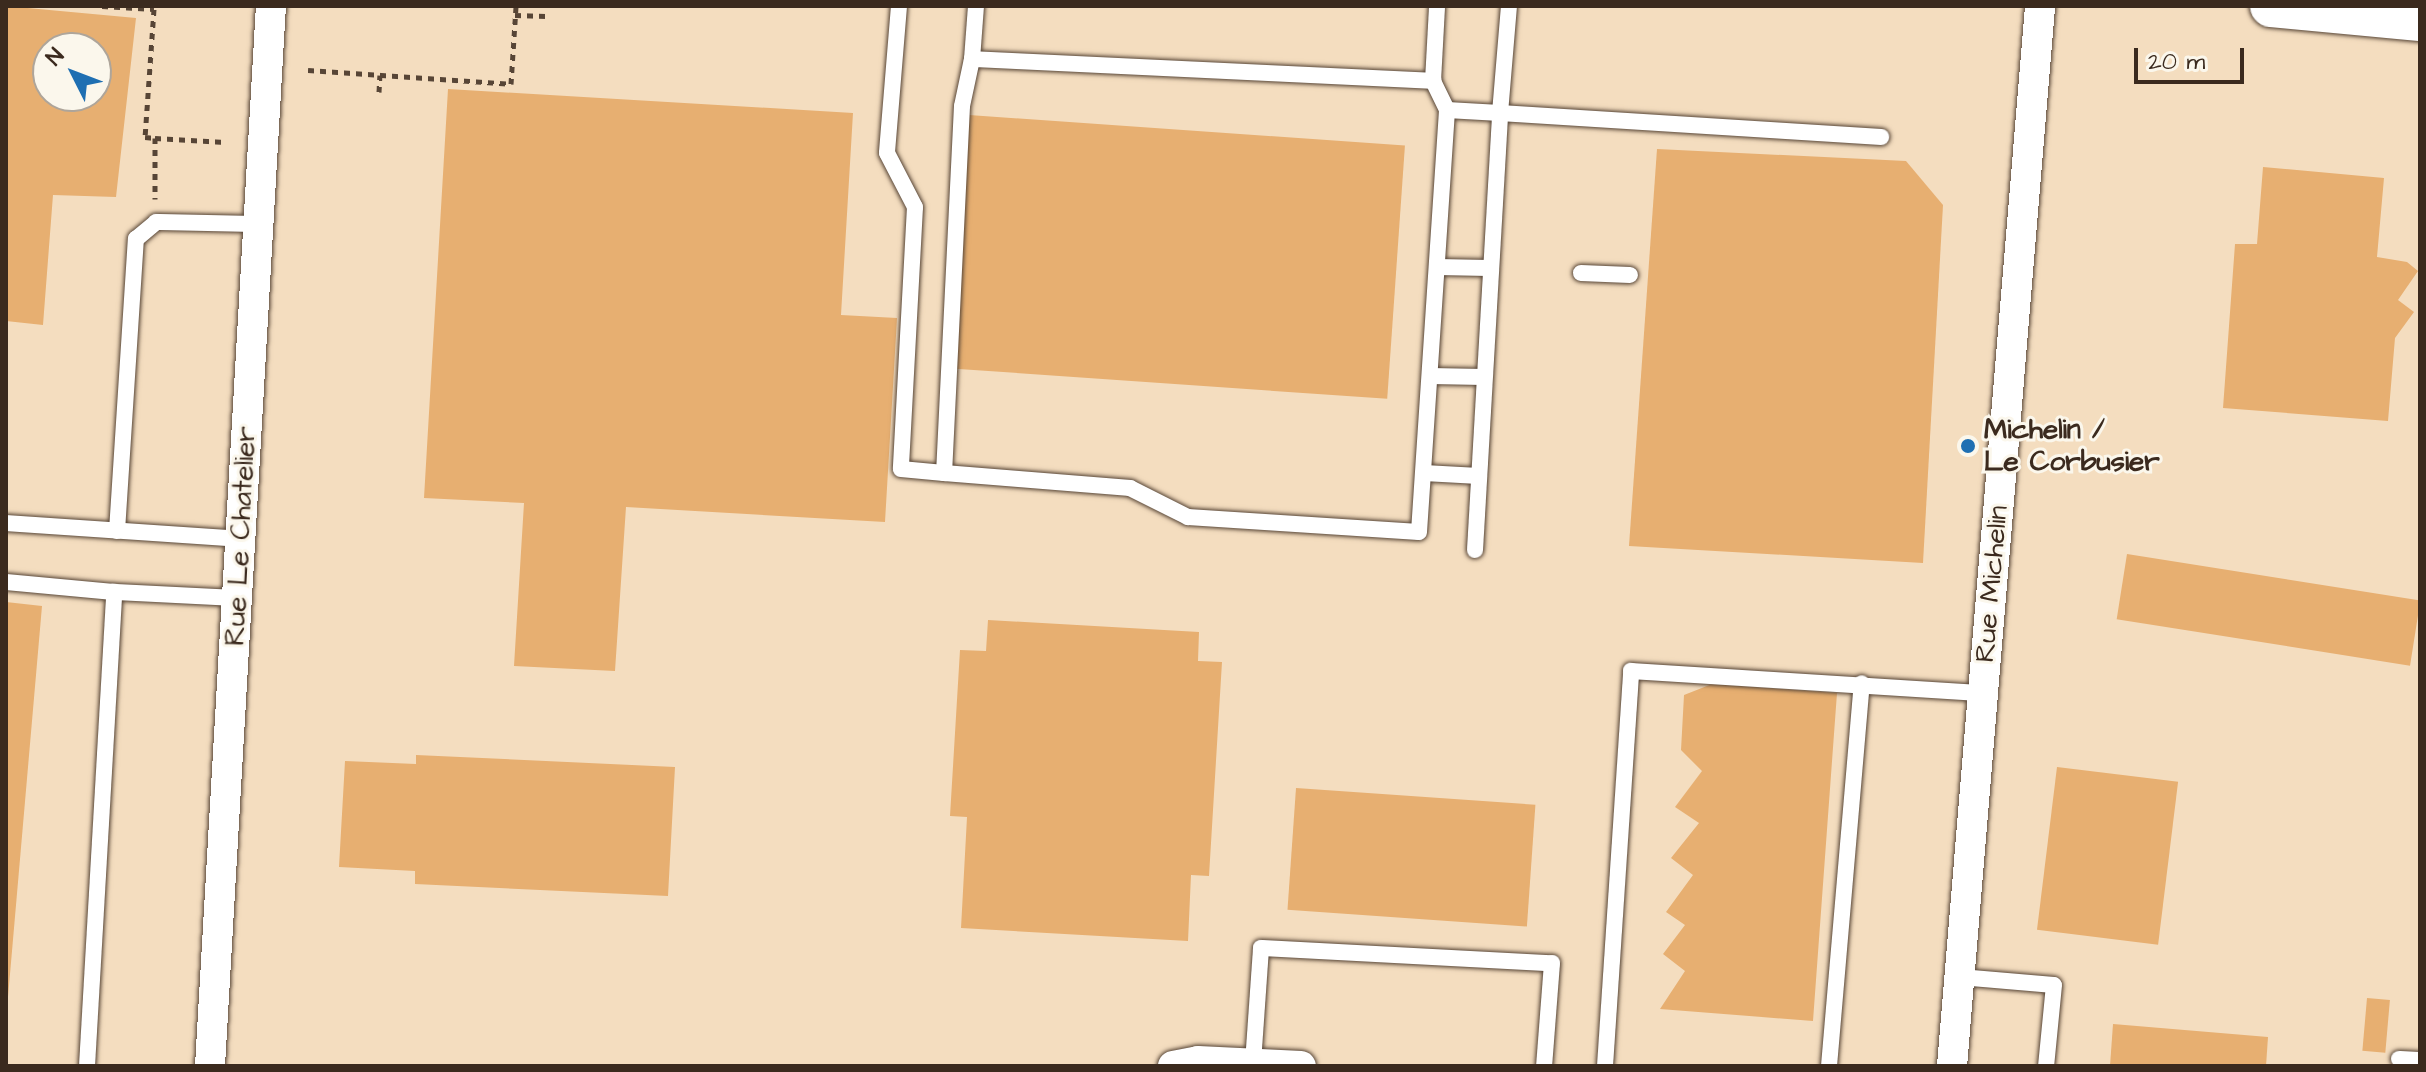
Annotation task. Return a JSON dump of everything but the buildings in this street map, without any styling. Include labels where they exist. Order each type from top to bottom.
[{"type":"street","name":"Rue Le Chatelier","points":[[210,1066],[271,6]]},
{"type":"street","name":"Rue Michelin","points":[[1952,1066],[2040,6]]},
{"type":"street","points":[[2271,6],[2413,15]]},
{"type":"street","points":[[1173,1066],[1198,1061],[1301,1066]]},
{"type":"lane","points":[[899,6],[887,153],[915,207],[901,469],[1130,488],[1188,517],[1419,532],[1447,110],[1433,81],[1437,6]]},
{"type":"lane","points":[[944,473],[962,106],[972,59],[976,6]]},
{"type":"lane","points":[[1475,550],[1489,268],[1509,6]]},
{"type":"lane","points":[[972,59],[1433,81]]},
{"type":"lane","points":[[1447,110],[1881,137]]},
{"type":"lane","points":[[117,531],[136,239],[156,222],[259,224]]},
{"type":"lane","points":[[1437,267],[1489,268]]},
{"type":"lane","points":[[1581,273],[1630,275]]},
{"type":"lane","points":[[1430,376],[1484,377]]},
{"type":"lane","points":[[1424,473],[1479,476]]},
{"type":"lane","points":[[6,523],[241,539]]},
{"type":"lane","points":[[6,582],[114,592],[238,598]]},
{"type":"lane","points":[[87,1066],[114,592]]},
{"type":"lane","points":[[1605,1066],[1631,671],[1862,683],[1983,693]]},
{"type":"lane","points":[[1829,1066],[1862,683]]},
{"type":"lane","points":[[1253,1063],[1261,948],[1552,963],[1544,1066]]},
{"type":"lane","points":[[1960,977],[2054,985],[2046,1066]]},
{"type":"lane","points":[[2399,1059],[2420,1060]]},
{"type":"path","points":[[102,6],[154,9],[145,137],[225,142]]},
{"type":"path","points":[[308,70],[511,84],[516,6]]},
{"type":"path","points":[[515,15],[546,16]]},
{"type":"path","points":[[379,92],[380,75]]},
{"type":"path","points":[[155,138],[155,203]]},
{"type":"place","name":"Michelin / Le Corbusier","points":[[1968,446]]}]
